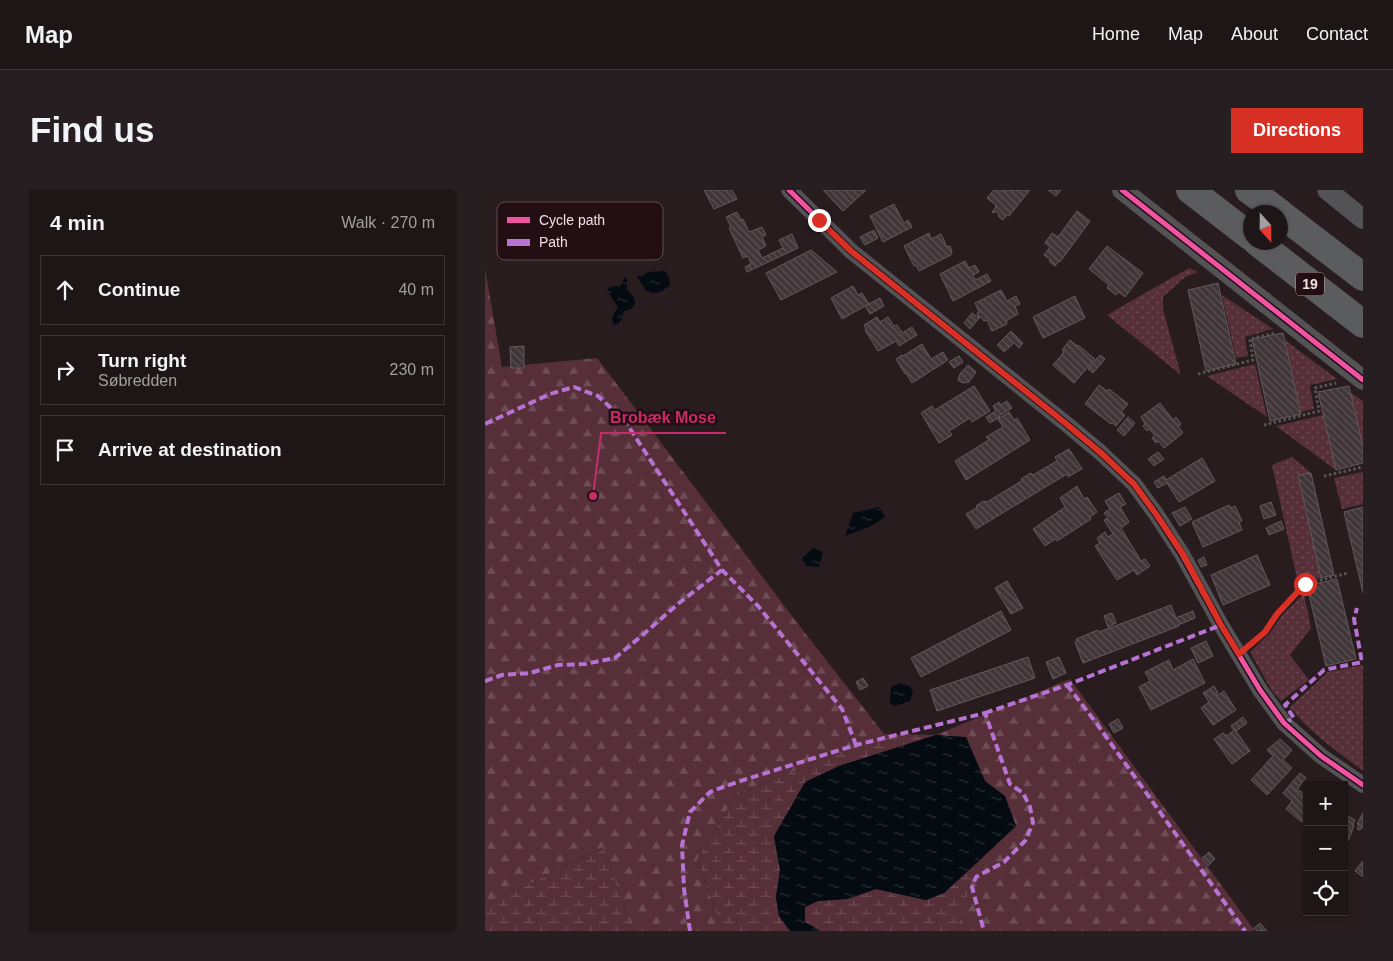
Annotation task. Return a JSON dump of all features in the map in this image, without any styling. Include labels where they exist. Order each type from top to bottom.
[{"type":"highway","points":[[1190,190],[1243,232]]},
{"type":"highway","name":"19","points":[[1249,190],[1269,205]]},
{"type":"highway","name":"19","points":[[1288,219],[1363,277]]},
{"type":"highway","name":"19","points":[[1267,250],[1363,324]]},
{"type":"street","points":[[789,190],[851,251],[1064,422],[1134,484],[1183,554],[1221,625],[1260,690],[1285,723],[1321,756],[1363,785]]},
{"type":"street","points":[[1122,190],[1357,375]]},
{"type":"street","points":[[1327,190],[1363,219]]},
{"type":"path","points":[[1198,374],[1253,360],[1250,338],[1276,332],[1287,320]]},
{"type":"path","points":[[1264,425],[1319,411],[1315,388],[1342,382],[1357,375]]},
{"type":"path","points":[[1324,476],[1363,467]]},
{"type":"path","points":[[1239,654],[1265,632],[1277,614],[1305,584],[1348,573]]},
{"type":"green space","points":[[485,268],[502,367],[597,358],[798,624],[884,734],[736,795],[697,860],[723,931],[633,931],[603,847],[485,906]]},
{"type":"green space","points":[[1189,268],[1198,272],[1185,277],[1163,297],[1163,309],[1181,375],[1107,315]]},
{"type":"green space","points":[[1222,295],[1273,329],[1245,337],[1248,356],[1236,358]]},
{"type":"green space","points":[[1285,340],[1337,379],[1310,385],[1314,409],[1301,412]]},
{"type":"green space","points":[[1255,364],[1267,417],[1207,376]]},
{"type":"green space","points":[[1350,392],[1363,401],[1363,447]]},
{"type":"green space","points":[[1323,415],[1336,470],[1276,426]]},
{"type":"green space","points":[[1292,457],[1311,473],[1298,476],[1321,578],[1298,583],[1272,465]]},
{"type":"green space","points":[[1363,472],[1363,504],[1342,509],[1334,478]]},
{"type":"green space","points":[[1304,594],[1311,628],[1290,655],[1309,680],[1281,701],[1272,691],[1250,652],[1269,634],[1284,613]]},
{"type":"green space","points":[[1363,665],[1363,771],[1315,733],[1290,707],[1328,672]]},
{"type":"green space","points":[[1070,679],[1255,931],[957,931],[977,863],[1016,826],[1005,797],[985,781],[966,738],[936,735]]},
{"type":"green space","points":[[884,734],[936,735],[839,766],[774,836],[780,870],[776,897],[779,916],[790,931],[723,931],[697,860],[736,795]]},
{"type":"green space","points":[[603,847],[633,931],[485,931],[485,906]]},
{"type":"green space","points":[[977,863],[957,931],[821,931],[805,922],[805,907],[818,901],[847,899],[876,889],[926,900],[944,893]]},
{"type":"water","points":[[664,271],[668,274],[670,285],[656,293],[646,291],[637,276],[642,276],[648,272]]},
{"type":"water","points":[[624,278],[627,278],[627,289],[634,297],[635,305],[624,311],[620,322],[614,325],[612,318],[618,307],[607,291],[611,287],[620,287]]},
{"type":"water","points":[[880,507],[885,517],[871,526],[845,536],[853,513]]},
{"type":"water","points":[[813,548],[823,552],[819,567],[806,566],[802,558]]},
{"type":"water","points":[[900,683],[909,686],[913,691],[910,701],[895,706],[890,703],[891,687]]},
{"type":"water","points":[[936,735],[966,737],[985,781],[1005,796],[1016,826],[944,893],[926,900],[876,889],[847,899],[818,901],[805,907],[805,922],[821,931],[790,931],[779,916],[776,897],[780,870],[774,836],[805,782],[839,766]]},
{"type":"building","points":[[704,190],[732,190],[737,199],[714,209]]},
{"type":"building","points":[[823,190],[866,190],[843,211]]},
{"type":"building","points":[[994,190],[1004,190],[1006,192],[1007,190],[1030,190],[1009,216],[1007,215],[1003,220],[995,211],[994,213],[992,212],[996,205],[987,198]]},
{"type":"building","points":[[1048,190],[1061,190],[1056,196]]},
{"type":"building","points":[[894,204],[904,223],[908,220],[912,227],[883,242],[870,216]]},
{"type":"building","points":[[1077,211],[1090,221],[1055,266],[1044,255],[1050,247],[1045,243],[1052,233],[1058,237]]},
{"type":"building","points":[[737,212],[741,220],[743,219],[749,232],[762,227],[766,235],[762,237],[766,246],[758,250],[762,258],[783,248],[779,240],[792,234],[798,248],[747,272],[745,267],[751,264],[748,256],[743,258],[726,217]]},
{"type":"building","points":[[874,230],[878,238],[865,245],[860,237]]},
{"type":"building","points":[[929,233],[931,239],[941,234],[947,247],[950,246],[951,255],[919,271],[916,265],[914,266],[904,246]]},
{"type":"building","points":[[1107,246],[1143,273],[1125,297],[1119,292],[1116,295],[1107,288],[1109,285],[1089,269]]},
{"type":"building","points":[[811,250],[837,272],[781,300],[766,273]]},
{"type":"building","points":[[965,261],[969,268],[975,265],[979,272],[973,275],[975,280],[987,274],[991,281],[953,301],[940,274]]},
{"type":"building","points":[[1218,283],[1236,364],[1206,371],[1188,290]]},
{"type":"building","points":[[853,286],[858,295],[862,293],[869,304],[842,319],[831,298]]},
{"type":"building","points":[[1001,290],[1007,301],[1016,296],[1020,304],[1015,306],[1018,314],[1006,321],[1007,324],[992,331],[987,320],[984,321],[981,317],[979,318],[977,313],[979,312],[975,303]]},
{"type":"building","points":[[1075,296],[1085,318],[1043,338],[1033,317]]},
{"type":"building","points":[[880,298],[884,306],[870,314],[865,306]]},
{"type":"building","points":[[972,313],[979,318],[970,329],[964,323]]},
{"type":"building","points":[[877,317],[880,322],[888,317],[894,326],[897,325],[902,333],[912,327],[917,335],[899,346],[896,341],[878,351],[864,325]]},
{"type":"building","points":[[1011,331],[1023,343],[1019,348],[1014,343],[1004,352],[997,345]]},
{"type":"building","points":[[1283,333],[1301,414],[1270,421],[1252,339]]},
{"type":"building","points":[[1070,340],[1095,359],[1074,383],[1053,365],[1064,352],[1062,350]]},
{"type":"building","points":[[922,344],[931,359],[943,352],[948,360],[912,383],[896,359]]},
{"type":"building","points":[[524,346],[524,368],[511,368],[510,347]]},
{"type":"building","points":[[1100,355],[1105,359],[1093,373],[1088,369]]},
{"type":"building","points":[[959,356],[963,362],[954,368],[949,362]]},
{"type":"building","points":[[968,365],[976,372],[969,382],[963,383],[958,380],[960,374]]},
{"type":"building","points":[[1099,385],[1107,391],[1109,389],[1128,404],[1121,412],[1125,415],[1116,426],[1085,404]]},
{"type":"building","points":[[974,386],[990,411],[972,422],[970,418],[949,431],[952,435],[939,443],[921,413],[932,406],[935,410]]},
{"type":"building","points":[[1349,386],[1363,447],[1363,463],[1336,470],[1318,392]]},
{"type":"building","points":[[1007,401],[1012,408],[990,423],[986,417],[996,411],[993,406],[999,402],[1001,405]]},
{"type":"building","points":[[1160,403],[1173,420],[1176,417],[1181,424],[1178,426],[1183,433],[1164,448],[1158,441],[1156,443],[1152,438],[1155,436],[1149,429],[1147,431],[1143,426],[1145,424],[1141,417]]},
{"type":"building","points":[[1009,412],[1014,420],[1017,418],[1030,440],[966,480],[955,461],[989,440],[986,437],[1003,427],[998,419]]},
{"type":"building","points":[[1128,417],[1135,423],[1124,436],[1117,430]]},
{"type":"building","points":[[1069,449],[1082,469],[1068,477],[1067,474],[976,529],[966,514],[984,501],[987,502],[1023,480],[1021,479],[1031,473],[1033,475],[1057,461],[1055,457]]},
{"type":"building","points":[[1158,452],[1164,459],[1154,466],[1148,459]]},
{"type":"building","points":[[1202,458],[1215,481],[1179,502],[1167,483],[1158,488],[1154,482],[1164,476],[1166,480]]},
{"type":"building","points":[[1311,473],[1334,575],[1321,578],[1298,475]]},
{"type":"building","points":[[1077,486],[1084,499],[1087,497],[1097,512],[1090,517],[1091,519],[1057,541],[1055,539],[1045,546],[1033,529],[1065,507],[1060,498]]},
{"type":"building","points":[[1119,493],[1126,504],[1120,507],[1129,522],[1121,528],[1141,561],[1145,559],[1150,566],[1137,575],[1134,570],[1117,580],[1095,546],[1100,543],[1097,538],[1105,532],[1108,537],[1113,534],[1104,520],[1108,518],[1104,513],[1110,509],[1105,501]]},
{"type":"building","points":[[1271,502],[1276,515],[1264,519],[1260,506]]},
{"type":"building","points":[[1229,505],[1231,508],[1235,506],[1242,521],[1239,522],[1242,530],[1203,547],[1192,522]]},
{"type":"building","points":[[1185,507],[1192,519],[1180,526],[1172,513]]},
{"type":"building","points":[[1363,507],[1363,593],[1344,512]]},
{"type":"building","points":[[1281,521],[1284,529],[1269,535],[1266,528]]},
{"type":"building","points":[[1257,555],[1270,585],[1223,605],[1211,575]]},
{"type":"building","points":[[1204,557],[1207,565],[1201,567],[1198,560]]},
{"type":"building","points":[[1337,579],[1356,659],[1326,666],[1307,586]]},
{"type":"building","points":[[1007,581],[1023,608],[1011,614],[995,588]]},
{"type":"building","points":[[1171,605],[1176,618],[1193,611],[1195,618],[1083,663],[1075,642],[1077,641],[1076,639]]},
{"type":"building","points":[[1001,611],[1011,630],[921,677],[911,658]]},
{"type":"building","points":[[1112,613],[1116,623],[1108,627],[1104,616]]},
{"type":"building","points":[[1206,641],[1213,656],[1198,663],[1191,648]]},
{"type":"building","points":[[1028,657],[1035,678],[937,711],[930,690]]},
{"type":"building","points":[[1059,657],[1066,673],[1053,679],[1046,662]]},
{"type":"building","points":[[1193,659],[1205,683],[1151,710],[1139,687],[1150,681],[1145,672],[1169,660],[1173,670]]},
{"type":"building","points":[[863,678],[868,686],[860,690],[856,682]]},
{"type":"building","points":[[1214,686],[1218,693],[1216,694],[1217,696],[1224,691],[1236,710],[1213,725],[1201,708],[1209,702],[1203,693]]},
{"type":"building","points":[[1243,717],[1247,723],[1236,731],[1250,751],[1232,764],[1214,739],[1223,733],[1227,736],[1234,730],[1231,726]]},
{"type":"building","points":[[1118,719],[1123,728],[1114,733],[1109,724]]},
{"type":"building","points":[[1280,739],[1292,750],[1283,760],[1292,768],[1267,795],[1251,780],[1273,756],[1267,750]]},
{"type":"building","points":[[1300,773],[1306,778],[1297,789],[1303,793],[1302,822],[1286,809],[1292,801],[1283,793]]},
{"type":"building","points":[[1363,813],[1363,827],[1360,830],[1357,829],[1359,825],[1357,824]]},
{"type":"building","points":[[1348,816],[1355,820],[1348,841]]},
{"type":"building","points":[[1209,852],[1215,859],[1208,866],[1202,858]]},
{"type":"building","points":[[1363,861],[1363,877],[1355,871]]},
{"type":"building","points":[[1260,923],[1267,931],[1257,931],[1254,928]]},
{"type":"marked path","points":[[485,424],[550,394],[574,387],[598,396],[625,421],[722,570],[758,606],[842,709],[856,745]]},
{"type":"marked path","points":[[485,681],[502,675],[530,673],[558,665],[585,664],[615,658],[679,603],[722,570]]},
{"type":"marked path","points":[[1284,723],[1294,718],[1285,705],[1324,670],[1362,662],[1354,619],[1357,608]]},
{"type":"marked path","points":[[985,713],[1067,685],[1221,625]]},
{"type":"marked path","points":[[1067,685],[1245,931]]},
{"type":"marked path","points":[[690,931],[684,889],[682,845],[690,812],[710,792],[856,745],[985,713],[1010,784],[1023,793],[1030,807],[1033,823],[1025,841],[1004,862],[976,877],[972,887],[984,931]]},
{"type":"cycle path","points":[[789,190],[851,251],[1064,422],[1134,484],[1182,554],[1260,690],[1284,723],[1321,756],[1363,785]]},
{"type":"cycle path","points":[[1122,190],[1363,380]]},
{"type":"place","name":"Brobæk Mose","points":[[593,496]]},
{"type":"route","points":[[819,220],[851,251],[1064,422],[1134,484],[1183,554],[1221,625],[1239,654],[1265,632],[1277,614],[1305,584]]}]
